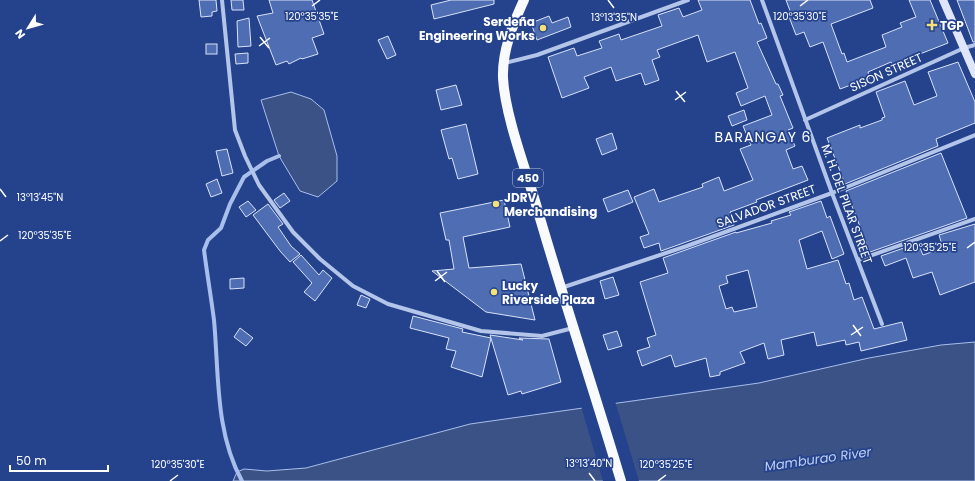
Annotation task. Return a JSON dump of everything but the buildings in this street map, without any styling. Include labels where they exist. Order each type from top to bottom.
[{"type":"main road","name":"450","points":[[524,0],[510,34],[504,63],[503,78],[513,126],[560,288],[597,399],[621,481]]},
{"type":"street","points":[[222,0],[235,130],[245,156],[259,185],[293,232],[320,259],[353,286],[388,304],[481,331],[542,336],[573,328]]},
{"type":"street","points":[[504,63],[537,55],[688,0]]},
{"type":"street","name":"M. H. DEL PILAR STREET","points":[[762,0],[832,193],[882,324]]},
{"type":"street","points":[[943,0],[975,74]]},
{"type":"street","name":"SISON STREET","points":[[806,120],[964,48],[975,45]]},
{"type":"street","name":"SALVADOR STREET","points":[[560,288],[687,246],[832,193],[975,135]]},
{"type":"street","points":[[858,260],[975,219]]},
{"type":"water","points":[[291,92],[311,99],[324,110],[337,156],[337,181],[318,197],[300,191],[279,156],[261,100]]},
{"type":"water","name":"Mamburao River","points":[[975,342],[975,481],[233,481],[237,472],[244,469],[267,471],[306,468],[470,424],[759,383],[869,358],[941,345]]},
{"type":"pier","points":[[615,401],[639,481],[603,481],[581,406]]},
{"type":"waterway","points":[[242,481],[233,462],[223,423],[218,382],[214,320],[204,250],[208,240],[221,228],[230,204],[244,177],[267,161],[279,156]]},
{"type":"place","name":"TGP","points":[[932,25]]},
{"type":"place","name":"Serdeña Engineering Works","points":[[543,28]]},
{"type":"place","name":"JDRV Merchandising","points":[[496,204]]},
{"type":"place","name":"Lucky Riverside Plaza","points":[[494,292]]},
{"type":"district","name":"BARANGAY 6","points":[[763,137]]}]
